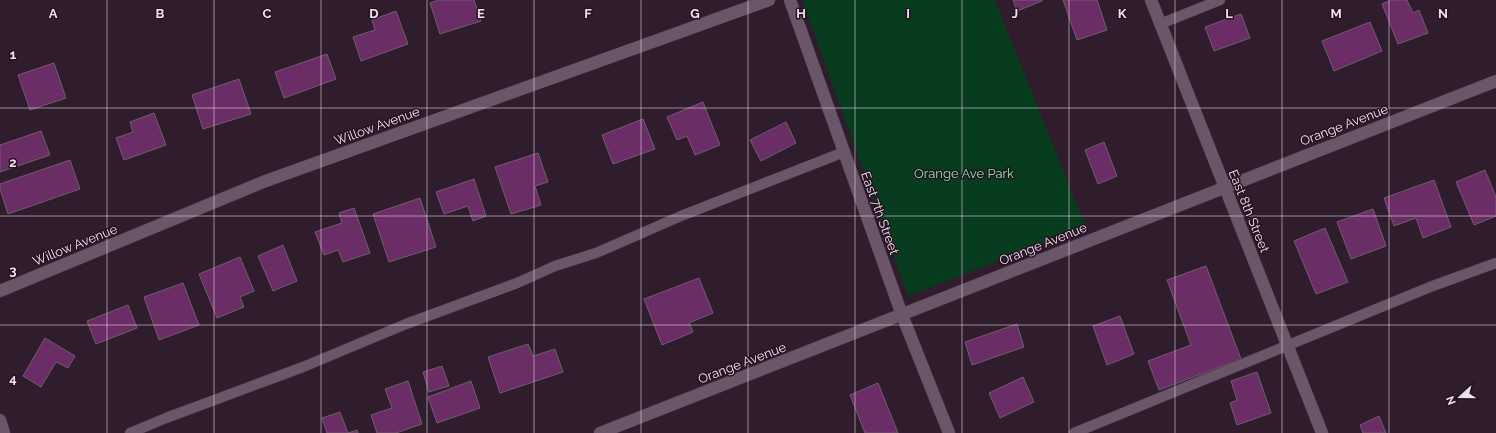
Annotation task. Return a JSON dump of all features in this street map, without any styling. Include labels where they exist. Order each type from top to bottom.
[{"type":"street","name":"Willow Avenue","points":[[0,291],[263,182],[769,0]]},
{"type":"street","name":"East 7th Street","points":[[790,0],[902,315],[950,433]]},
{"type":"street","name":"East 8th Street","points":[[1151,0],[1322,433]]},
{"type":"street","name":"Orange Avenue","points":[[600,433],[1496,81]]},
{"type":"street","points":[[0,420],[4,433]]},
{"type":"lane","points":[[1160,24],[1220,0]]},
{"type":"lane","points":[[130,433],[303,367],[406,324],[517,283],[555,266],[596,252],[681,216],[844,152]]},
{"type":"lane","points":[[1074,433],[1430,287],[1496,263]]},
{"type":"green space","name":"Orange Ave Park","points":[[995,0],[1086,227],[908,296],[803,1]]},
{"type":"building","points":[[439,0],[474,0],[481,21],[440,34],[430,3]]},
{"type":"building","points":[[1013,0],[1042,0],[1042,1],[1017,11]]},
{"type":"building","points":[[1063,0],[1097,0],[1107,30],[1077,40]]},
{"type":"building","points":[[1391,0],[1407,0],[1413,13],[1419,10],[1428,33],[1398,44],[1382,4]]},
{"type":"building","points":[[396,11],[408,44],[361,61],[353,37],[375,30],[372,20]]},
{"type":"building","points":[[1241,14],[1250,38],[1214,51],[1205,27]]},
{"type":"building","points":[[1370,22],[1382,51],[1334,71],[1322,41]]},
{"type":"building","points":[[327,54],[336,79],[284,98],[275,72]]},
{"type":"building","points":[[54,63],[66,98],[30,110],[18,75]]},
{"type":"building","points":[[239,79],[251,114],[203,129],[192,95]]},
{"type":"building","points":[[703,102],[720,145],[695,155],[687,136],[677,140],[667,117]]},
{"type":"building","points":[[154,113],[166,145],[124,160],[116,138],[133,132],[130,122]]},
{"type":"building","points":[[643,119],[655,149],[613,164],[602,135]]},
{"type":"building","points":[[786,122],[796,143],[761,161],[750,140]]},
{"type":"building","points":[[41,131],[50,155],[0,172],[0,145]]},
{"type":"building","points":[[1104,142],[1117,176],[1098,184],[1085,150]]},
{"type":"building","points":[[538,153],[548,182],[535,186],[541,205],[511,214],[495,167]]},
{"type":"building","points":[[70,160],[80,189],[8,214],[0,189],[0,184]]},
{"type":"building","points":[[1485,170],[1496,197],[1496,216],[1474,225],[1456,182]]},
{"type":"building","points":[[474,179],[486,216],[473,221],[468,206],[444,214],[436,192]]},
{"type":"building","points":[[1434,180],[1451,227],[1423,238],[1416,218],[1394,226],[1384,198]]},
{"type":"building","points":[[420,198],[436,247],[389,262],[373,214]]},
{"type":"building","points":[[354,208],[370,253],[343,262],[338,250],[324,255],[315,232],[342,223],[339,213]]},
{"type":"building","points":[[1373,209],[1386,246],[1351,259],[1337,222]]},
{"type":"building","points":[[1325,228],[1348,282],[1316,294],[1294,241]]},
{"type":"building","points":[[283,245],[297,281],[273,291],[258,256]]},
{"type":"building","points":[[240,257],[254,291],[240,297],[244,307],[217,318],[199,274]]},
{"type":"building","points":[[1206,266],[1241,359],[1159,390],[1148,361],[1191,345],[1167,280]]},
{"type":"building","points":[[699,278],[713,313],[689,323],[693,332],[662,345],[644,299]]},
{"type":"building","points":[[183,283],[199,325],[159,340],[144,297]]},
{"type":"building","points":[[128,305],[137,328],[96,344],[87,321]]},
{"type":"building","points":[[1120,316],[1134,354],[1107,365],[1093,326]]},
{"type":"building","points":[[1017,324],[1024,347],[972,365],[965,342]]},
{"type":"building","points":[[45,338],[75,356],[68,368],[56,362],[41,387],[23,376]]},
{"type":"building","points":[[528,344],[533,356],[555,349],[563,372],[500,393],[488,357]]},
{"type":"building","points":[[442,366],[449,386],[429,392],[423,372]]},
{"type":"building","points":[[1257,372],[1271,413],[1237,425],[1230,403],[1237,400],[1231,381]]},
{"type":"building","points":[[1023,377],[1034,402],[1000,418],[989,393]]},
{"type":"building","points":[[408,381],[422,424],[396,433],[377,433],[371,415],[392,408],[385,389]]},
{"type":"building","points":[[471,381],[480,408],[437,423],[428,397]]},
{"type":"building","points":[[878,383],[898,433],[865,433],[850,395]]},
{"type":"building","points":[[340,412],[348,433],[327,433],[322,418]]},
{"type":"building","points":[[1379,416],[1386,433],[1363,433],[1360,425]]},
{"type":"building","points":[[357,430],[358,433],[348,433]]}]
